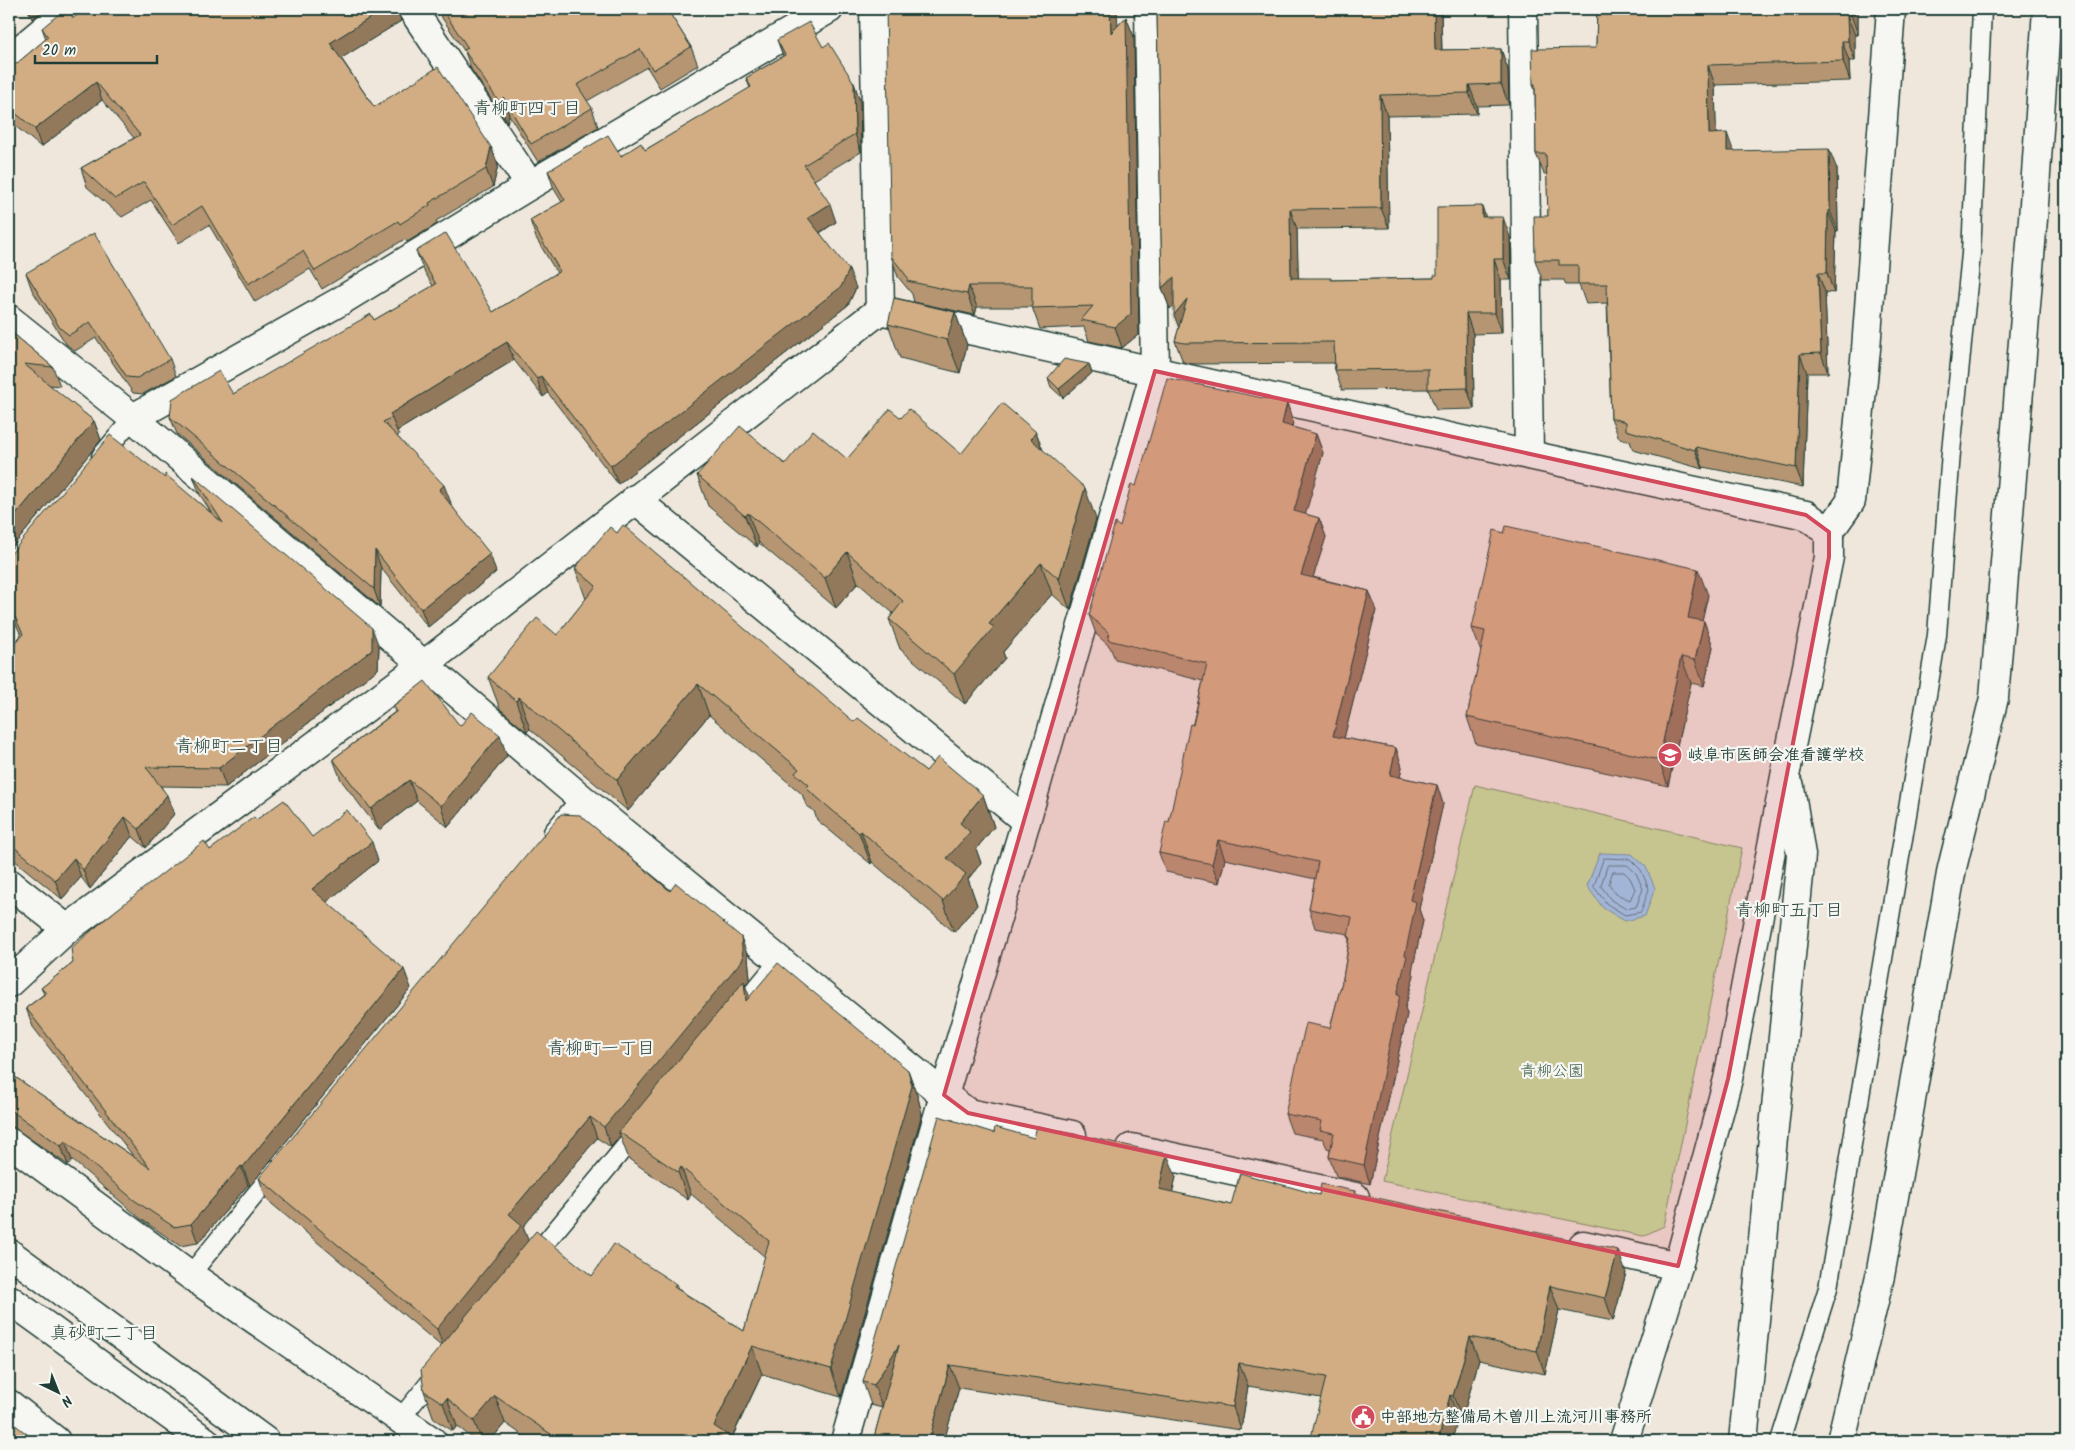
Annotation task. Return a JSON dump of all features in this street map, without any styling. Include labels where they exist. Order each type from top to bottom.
[{"type":"main road","points":[[9,59],[69,9]]},
{"type":"main road","points":[[412,9],[530,186]]},
{"type":"main road","points":[[133,418],[339,302],[530,186],[829,9]]},
{"type":"main road","points":[[874,9],[880,310]]},
{"type":"main road","points":[[845,1441],[944,1095],[1026,822],[1155,371],[1149,9]]},
{"type":"main road","points":[[1523,9],[1529,456]]},
{"type":"main road","points":[[1624,1441],[1678,1266],[1728,1079],[1787,766],[1829,557],[1829,532],[1851,501],[1866,349],[1891,9]]},
{"type":"main road","points":[[1841,1441],[1880,1276],[1952,868],[1994,698],[2033,219],[2047,9]]},
{"type":"main road","points":[[880,310],[1529,456],[1806,514],[1829,532]]},
{"type":"main road","points":[[9,983],[67,929],[424,664],[880,310]]},
{"type":"main road","points":[[9,320],[133,418],[581,798],[944,1095],[968,1112],[1381,1202]]},
{"type":"main road","points":[[635,499],[1026,822]]},
{"type":"main road","points":[[1743,1441],[1801,855],[1787,766]]},
{"type":"main road","points":[[9,882],[67,929]]},
{"type":"main road","points":[[9,1142],[190,1275],[432,1441]]},
{"type":"main road","points":[[1563,1241],[1678,1266]]},
{"type":"main road","points":[[9,1254],[266,1441]]},
{"type":"main road","points":[[9,1299],[205,1441]]},
{"type":"main road","points":[[9,1404],[56,1441]]},
{"type":"lane","points":[[1780,1441],[1828,1288],[1937,635],[1971,254],[1982,9]]},
{"type":"lane","points":[[90,470],[133,418]]},
{"type":"lane","points":[[543,844],[581,798]]},
{"type":"lane","points":[[722,1029],[779,961]]},
{"type":"lane","points":[[520,1274],[646,1121]]},
{"type":"lane","points":[[190,1275],[284,1160]]},
{"type":"lane","points":[[400,1419],[450,1358]]},
{"type":"highlighted area","points":[[1155,371],[1806,515],[1829,532],[1829,557],[1728,1079],[1678,1266],[968,1113],[944,1095]]},
{"type":"green space","name":"青柳公園","points":[[1475,785],[1742,848],[1664,1226],[1643,1236],[1382,1181]]},
{"type":"water","points":[[1600,853],[1632,854],[1646,867],[1655,888],[1645,916],[1625,921],[1603,908],[1587,886]]},
{"type":"building","points":[[65,9],[68,9],[73,18],[86,9],[384,9],[330,43],[374,107],[438,67],[491,147],[486,169],[429,203],[430,205],[400,224],[398,221],[315,271],[303,251],[248,284],[202,206],[172,225],[144,182],[115,199],[81,168],[140,135],[96,82],[35,129],[9,108],[9,70],[48,37],[42,28]]},
{"type":"building","points":[[442,9],[667,9],[691,47],[653,70],[640,49],[577,85],[592,108],[531,144],[503,97],[501,105],[464,50],[468,48]]},
{"type":"building","points":[[886,9],[1110,9],[1111,33],[1126,17],[1131,314],[1115,327],[1081,320],[1093,306],[1032,308],[1032,286],[969,286],[967,294],[907,281],[908,278],[891,256]]},
{"type":"building","points":[[1157,9],[1434,9],[1435,50],[1501,49],[1501,84],[1469,85],[1469,93],[1380,95],[1381,208],[1290,209],[1291,278],[1331,278],[1331,280],[1434,278],[1434,275],[1437,275],[1437,207],[1482,206],[1482,217],[1503,217],[1503,259],[1494,259],[1495,313],[1466,313],[1467,388],[1428,389],[1428,369],[1335,370],[1334,342],[1184,343],[1175,341],[1187,299],[1174,315],[1174,277],[1162,288]]},
{"type":"building","points":[[1597,9],[1851,9],[1851,15],[1847,15],[1848,41],[1842,41],[1843,61],[1708,65],[1709,134],[1727,133],[1727,151],[1829,149],[1830,211],[1828,211],[1827,273],[1818,273],[1821,353],[1800,354],[1796,468],[1696,447],[1695,450],[1626,430],[1626,422],[1611,418],[1607,284],[1578,284],[1578,265],[1559,265],[1559,260],[1535,260],[1534,216],[1548,216],[1546,154],[1536,154],[1535,84],[1533,84],[1532,49],[1596,48]]},
{"type":"building","points":[[809,22],[823,47],[829,43],[854,83],[855,134],[804,165],[830,204],[808,218],[849,270],[841,287],[611,466],[541,376],[537,379],[507,342],[390,414],[392,417],[383,422],[444,485],[439,490],[490,554],[421,609],[375,550],[374,589],[170,417],[172,399],[219,371],[233,394],[371,314],[374,320],[436,284],[416,251],[446,233],[493,312],[560,271],[530,220],[565,200],[548,171],[608,135],[621,156],[641,143],[645,150],[751,87],[746,78],[785,55],[777,40]]},
{"type":"building","points":[[94,233],[170,359],[137,378],[127,377],[90,322],[69,335],[60,328],[26,273]]},
{"type":"building","points":[[894,298],[955,312],[947,340],[888,324]]},
{"type":"building","points":[[9,330],[53,367],[24,364],[94,421],[9,523]]},
{"type":"building","points":[[1064,359],[1089,364],[1059,389],[1048,378]]},
{"type":"building","points":[[1167,378],[1287,403],[1282,424],[1316,434],[1294,511],[1319,518],[1301,575],[1369,591],[1333,736],[1396,748],[1390,775],[1437,785],[1410,900],[1416,902],[1405,955],[1407,956],[1397,995],[1400,995],[1364,1165],[1329,1157],[1334,1133],[1320,1130],[1322,1121],[1285,1114],[1306,1023],[1330,1028],[1343,978],[1352,917],[1309,909],[1318,862],[1218,840],[1212,864],[1159,853],[1166,821],[1169,822],[1190,724],[1193,725],[1207,664],[1108,640],[1109,633],[1089,615],[1115,523],[1120,527],[1131,484],[1136,486]]},
{"type":"building","points":[[1002,403],[1036,432],[1031,439],[1085,488],[1059,579],[1041,563],[989,624],[994,627],[954,674],[889,619],[903,601],[847,552],[825,578],[748,513],[745,516],[697,475],[740,426],[785,464],[813,430],[847,459],[890,409],[901,418],[909,409],[961,454]]},
{"type":"building","points":[[110,435],[165,478],[165,474],[223,523],[193,476],[372,628],[372,650],[219,768],[146,767],[167,795],[139,829],[125,817],[83,870],[74,858],[55,880],[9,843],[9,651],[23,634],[9,604],[9,556]]},
{"type":"building","points":[[623,525],[854,722],[858,718],[926,771],[938,757],[983,795],[960,823],[970,832],[947,858],[966,874],[943,901],[861,831],[859,833],[806,788],[809,785],[795,773],[799,769],[698,684],[617,780],[519,697],[516,701],[488,677],[537,618],[557,635],[596,586],[575,568],[610,527],[617,533]]},
{"type":"building","points":[[1506,526],[1698,569],[1688,618],[1704,621],[1695,660],[1681,657],[1659,760],[1467,717],[1485,631],[1472,628],[1494,530],[1504,533]]},
{"type":"building","points":[[425,681],[460,726],[472,712],[500,735],[441,806],[409,780],[371,809],[333,759],[397,711],[393,706]]},
{"type":"building","points":[[284,800],[312,837],[347,810],[372,842],[312,889],[404,969],[243,1167],[241,1166],[191,1224],[174,1227],[134,1200],[65,1141],[61,1146],[9,1109],[9,1073],[150,1168],[26,1008],[46,993],[41,988],[73,963],[71,948],[115,911],[204,841],[210,850],[254,817],[256,820]]},
{"type":"building","points":[[561,814],[580,815],[670,891],[676,883],[741,937],[743,959],[604,1127],[590,1117],[509,1214],[522,1225],[437,1329],[259,1178]]},
{"type":"building","points":[[778,963],[908,1070],[912,1086],[831,1369],[752,1346],[714,1426],[736,1441],[561,1441],[495,1396],[474,1421],[447,1398],[443,1403],[424,1391],[421,1370],[536,1231],[592,1276],[614,1244],[676,1284],[674,1287],[744,1331],[769,1241],[681,1167],[678,1172],[619,1132],[744,981],[746,1001]]},
{"type":"building","points":[[939,1116],[994,1133],[995,1127],[1034,1138],[1037,1126],[1167,1154],[1159,1189],[1231,1205],[1240,1173],[1319,1195],[1321,1184],[1355,1191],[1354,1193],[1618,1250],[1605,1298],[1550,1286],[1537,1351],[1470,1337],[1453,1396],[1450,1395],[1438,1441],[1310,1441],[1326,1377],[1239,1363],[1233,1407],[950,1365],[929,1441],[873,1441],[899,1345],[874,1385],[863,1382]]},
{"type":"building","points":[[9,1420],[36,1441],[9,1441]]},
{"type":"place","name":"岐阜市医師会准看護学校","points":[[1670,755]]},
{"type":"place","name":"中部地方整備局木曽川上流河川事務所","points":[[1363,1417]]},
{"type":"district","name":"青柳町四丁目","points":[[527,109]]},
{"type":"district","name":"青柳町二丁目","points":[[229,747]]},
{"type":"district","name":"青柳町五丁目","points":[[1789,911]]},
{"type":"district","name":"青柳町一丁目","points":[[601,1049]]},
{"type":"district","name":"真砂町二丁目","points":[[104,1334]]}]
